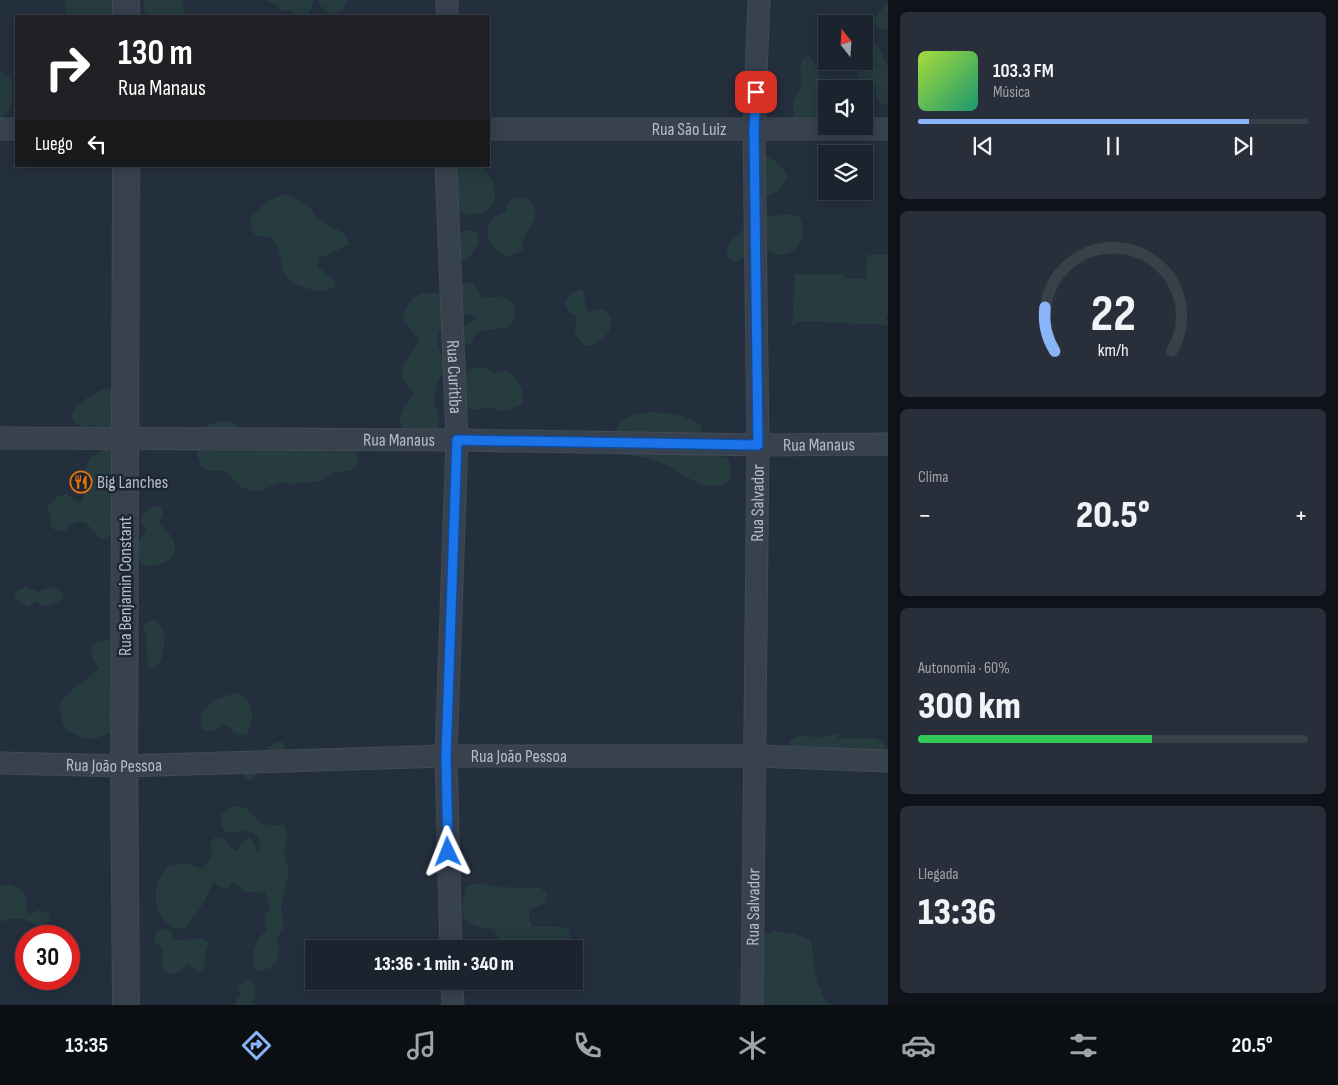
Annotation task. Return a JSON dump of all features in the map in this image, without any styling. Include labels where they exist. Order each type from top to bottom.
[{"type":"street","points":[[126,0],[126,15]]},
{"type":"street","points":[[447,0],[447,15]]},
{"type":"street","name":"Rua Salvador","points":[[752,1005],[758,445],[754,129],[759,0]]},
{"type":"street","points":[[0,129],[15,129]]},
{"type":"street","name":"Rua São Luiz","points":[[490,129],[888,129]]},
{"type":"street","name":"Rua Benjamin Constant","points":[[126,167],[124,766],[126,1005]]},
{"type":"street","name":"Rua Curitiba","points":[[446,167],[457,440],[446,756],[451,940]]},
{"type":"street","name":"Rua Manaus","points":[[0,438],[457,440],[758,445],[888,444]]},
{"type":"street","name":"Rua João Pessoa","points":[[0,763],[124,766],[446,756],[755,756],[888,760]]},
{"type":"street","points":[[452,990],[453,1005]]},
{"type":"green space","points":[[66,0],[113,0],[111,15],[68,15],[65,7]]},
{"type":"green space","points":[[144,0],[182,0],[184,11],[182,15],[147,15],[143,7]]},
{"type":"green space","points":[[264,0],[313,0],[313,6],[308,15],[297,15],[291,11],[282,11],[275,4]]},
{"type":"green space","points":[[318,0],[347,0],[342,10],[333,14],[324,11]]},
{"type":"green space","points":[[888,4],[888,29],[877,29],[875,18]]},
{"type":"green space","points":[[873,40],[878,45],[888,67],[888,103],[883,105],[877,99],[873,80],[859,80],[859,70],[873,70]]},
{"type":"green space","points":[[809,56],[814,61],[820,80],[818,80],[818,121],[816,123],[796,121],[793,110],[795,98],[802,84],[800,70],[804,58]]},
{"type":"green space","points":[[0,71],[11,79],[12,101],[8,111],[0,119]]},
{"type":"green space","points":[[768,157],[782,167],[787,177],[777,192],[764,197],[763,158]]},
{"type":"green space","points":[[457,167],[482,167],[493,183],[495,192],[492,206],[481,213],[466,214],[458,212],[455,173]]},
{"type":"green space","points":[[287,194],[310,208],[316,217],[347,236],[349,245],[318,258],[318,267],[332,278],[336,286],[330,290],[313,290],[291,281],[283,270],[273,238],[255,235],[251,228],[250,219],[258,210],[271,200]]},
{"type":"green space","points":[[516,198],[525,198],[532,205],[535,216],[526,234],[523,250],[508,257],[494,248],[487,235],[491,222],[496,216],[505,212],[508,202]]},
{"type":"green space","points":[[760,214],[772,217],[784,214],[798,216],[803,228],[801,241],[793,251],[779,255],[769,252],[748,255],[734,262],[728,257],[727,249],[729,243],[743,230],[752,218]]},
{"type":"green space","points":[[469,230],[477,233],[479,242],[470,256],[462,261],[455,257],[456,240],[460,234]]},
{"type":"green space","points":[[888,254],[888,316],[886,319],[888,325],[799,321],[792,326],[795,274],[844,274],[844,278],[866,279],[867,255]]},
{"type":"green space","points":[[469,282],[473,283],[483,297],[501,296],[508,299],[514,307],[515,316],[511,324],[506,327],[478,332],[472,343],[468,344],[464,342],[461,334],[464,325],[476,319],[475,315],[462,315],[460,285]]},
{"type":"green space","points":[[577,290],[582,290],[584,293],[588,312],[601,309],[611,319],[611,325],[605,336],[600,341],[586,346],[575,333],[576,316],[569,312],[565,304],[569,295]]},
{"type":"green space","points":[[424,293],[438,293],[444,300],[445,326],[439,333],[437,342],[445,367],[434,394],[440,421],[435,433],[406,436],[399,420],[404,407],[415,393],[402,376],[404,365],[420,341],[403,320],[409,304]]},
{"type":"green space","points":[[480,366],[495,373],[507,372],[515,377],[523,395],[523,401],[520,406],[503,411],[485,407],[477,410],[468,409],[465,401],[464,376]]},
{"type":"green space","points":[[110,388],[114,390],[117,426],[100,429],[92,425],[83,427],[75,422],[72,417],[74,410],[79,404],[95,393]]},
{"type":"green space","points":[[655,412],[683,416],[700,424],[703,433],[700,441],[709,454],[727,458],[729,461],[732,470],[728,483],[709,486],[690,479],[654,460],[627,455],[617,451],[615,432],[617,426],[631,416]]},
{"type":"green space","points":[[232,422],[239,427],[243,435],[321,445],[327,452],[354,449],[358,457],[358,466],[351,471],[334,472],[319,481],[292,484],[284,482],[258,491],[249,490],[241,487],[221,470],[212,471],[203,468],[196,449],[197,437],[204,427],[213,423]]},
{"type":"green space","points":[[113,448],[113,532],[103,539],[84,522],[73,524],[62,532],[53,529],[50,521],[52,516],[47,511],[48,507],[56,498],[66,493],[76,502],[81,503],[84,496],[84,476],[87,464],[94,455]]},
{"type":"green space","points":[[161,506],[163,514],[159,523],[170,535],[175,549],[170,559],[157,565],[143,566],[137,552],[146,529],[141,521],[144,512],[152,507]]},
{"type":"green space","points":[[25,587],[39,592],[52,588],[64,594],[55,604],[43,606],[36,601],[29,607],[14,597],[17,591]]},
{"type":"green space","points":[[154,620],[159,623],[162,629],[164,645],[160,661],[151,669],[148,666],[146,635],[143,627],[145,623]]},
{"type":"green space","points":[[115,640],[112,731],[94,738],[78,736],[66,730],[62,721],[60,707],[70,692],[99,669],[91,653],[93,645],[103,641]]},
{"type":"green space","points":[[237,693],[243,696],[252,711],[251,724],[246,735],[238,735],[228,726],[222,726],[212,731],[202,728],[202,714],[210,704],[223,697]]},
{"type":"green space","points":[[839,734],[837,738],[873,738],[882,741],[887,751],[788,755],[790,742],[797,737],[819,737]]},
{"type":"green space","points":[[279,742],[284,743],[285,752],[258,771],[254,778],[249,780],[245,777],[244,773],[257,762],[266,750],[271,745]]},
{"type":"green space","points":[[237,806],[250,811],[264,824],[285,827],[287,836],[284,853],[289,870],[281,905],[284,927],[277,940],[278,958],[268,969],[260,971],[256,971],[253,954],[256,944],[266,931],[265,916],[270,907],[264,891],[246,893],[233,882],[228,889],[219,886],[213,881],[202,906],[184,928],[175,928],[165,921],[157,909],[156,903],[156,890],[160,878],[167,867],[185,863],[203,869],[213,854],[210,845],[215,837],[225,839],[229,847],[237,851],[242,843],[250,837],[258,852],[261,844],[258,837],[252,831],[225,832],[221,824],[221,815],[228,809]]},
{"type":"green space","points":[[484,883],[493,887],[541,888],[547,894],[545,903],[530,909],[529,917],[532,926],[558,927],[570,930],[571,940],[498,940],[494,929],[474,925],[464,919],[462,906],[466,887]]},
{"type":"green space","points":[[8,884],[21,890],[25,896],[26,911],[31,914],[39,910],[48,913],[50,922],[37,925],[25,920],[10,919],[0,922],[0,886]]},
{"type":"green space","points":[[166,928],[171,930],[174,939],[187,941],[200,938],[208,941],[209,945],[202,970],[198,972],[196,968],[191,967],[188,963],[181,971],[174,974],[168,973],[163,968],[163,950],[154,940],[157,931]]},
{"type":"green space","points":[[775,931],[794,934],[811,940],[818,982],[829,1005],[752,1005],[740,968],[748,950],[759,937]]},
{"type":"green space","points":[[248,978],[255,987],[252,1005],[235,1005],[236,1000],[241,995],[238,986]]},
{"type":"place","name":"Big Lanches","points":[[81,482]]},
{"type":"route","points":[[448,852],[446,756],[457,440],[758,445],[754,129],[756,92]]}]
